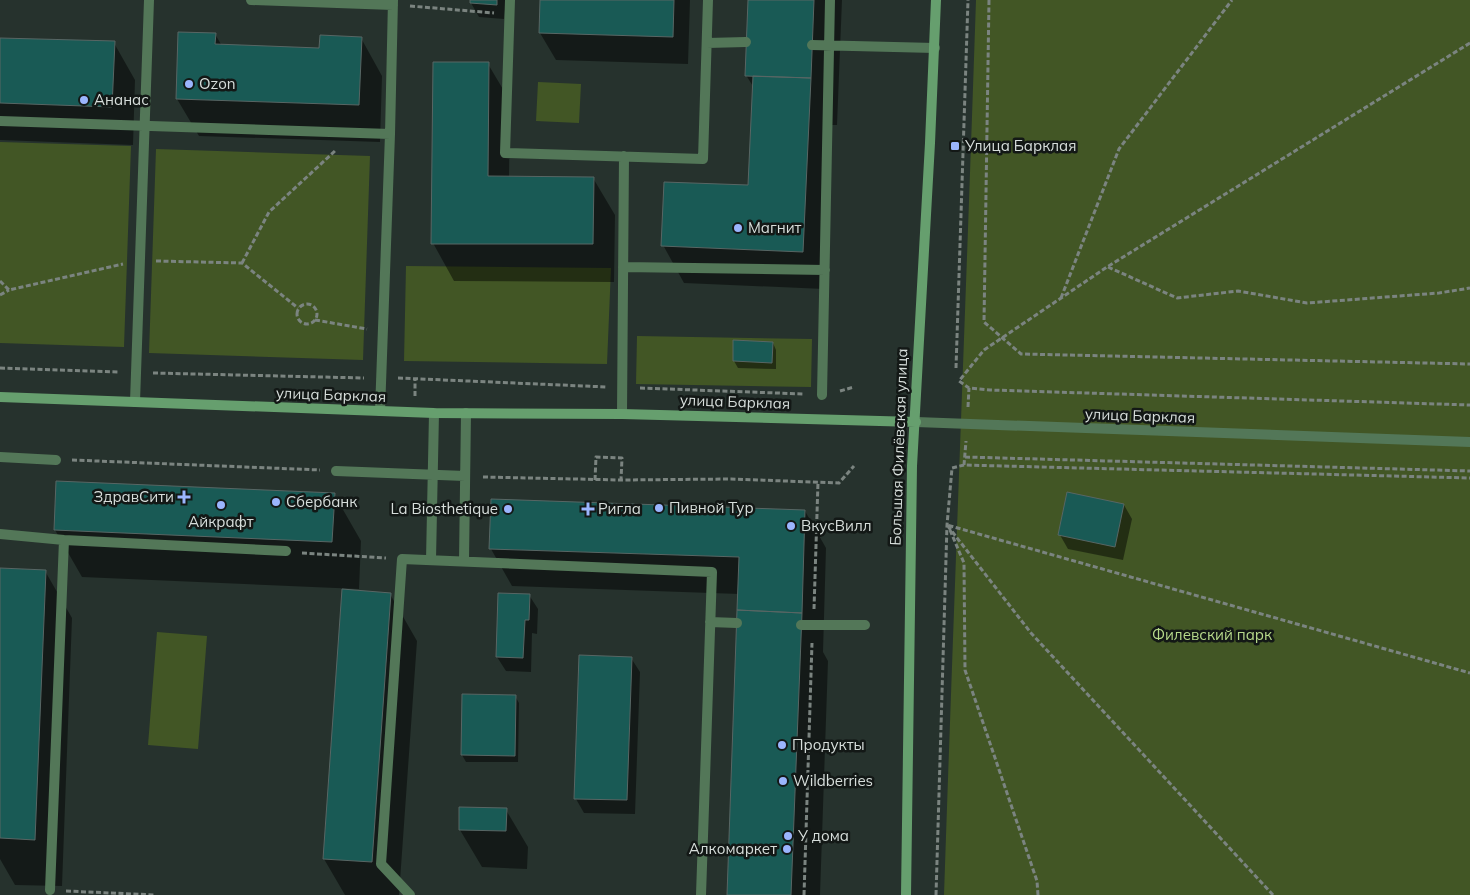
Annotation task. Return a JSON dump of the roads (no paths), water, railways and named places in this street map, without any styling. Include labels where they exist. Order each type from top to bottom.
[{"type":"main road","name":"Большая Филёвская улица","points":[[906,895],[912,466],[916,422],[917,368],[936,0]]},
{"type":"main road","name":"улица Барклая","points":[[0,397],[434,413],[622,414],[916,422]]},
{"type":"street","points":[[134,402],[149,0]]},
{"type":"street","points":[[251,0],[393,2],[380,411]]},
{"type":"street","points":[[510,0],[505,153],[704,159],[708,0]]},
{"type":"street","points":[[822,395],[830,0]]},
{"type":"street","points":[[707,43],[746,42]]},
{"type":"street","points":[[812,45],[935,48]]},
{"type":"street","points":[[0,120],[390,134]]},
{"type":"street","points":[[622,414],[624,156]]},
{"type":"street","points":[[624,267],[825,270]]},
{"type":"street","points":[[431,560],[434,413]]},
{"type":"street","points":[[464,561],[466,413]]},
{"type":"street","name":"улица Барклая","points":[[916,422],[1470,442]]},
{"type":"street","points":[[0,458],[56,460]]},
{"type":"street","points":[[336,471],[465,476]]},
{"type":"street","points":[[0,534],[64,540],[286,552]]},
{"type":"street","points":[[50,890],[64,540]]},
{"type":"street","points":[[410,895],[381,864],[402,559],[712,572],[702,895]]},
{"type":"street","points":[[710,622],[737,623]]},
{"type":"street","points":[[801,625],[865,625]]},
{"type":"place","name":"Ozon","points":[[189,84]]},
{"type":"place","name":"Ананас","points":[[84,100]]},
{"type":"place","name":"Улица Барклая","points":[[955,146]]},
{"type":"place","name":"Магнит","points":[[738,228]]},
{"type":"place","name":"ЗдравСити","points":[[184,497]]},
{"type":"place","name":"Сбербанк","points":[[276,502]]},
{"type":"place","name":"Айкрафт","points":[[221,505]]},
{"type":"place","name":"Пивной Тур","points":[[659,508]]},
{"type":"place","name":"La Biosthetique","points":[[508,509]]},
{"type":"place","name":"Ригла","points":[[588,509]]},
{"type":"place","name":"ВкусВилл","points":[[791,526]]},
{"type":"place","name":"Продукты","points":[[782,745]]},
{"type":"place","name":"Wildberries","points":[[783,781]]},
{"type":"place","name":"У дома","points":[[788,836]]},
{"type":"place","name":"Алкомаркет","points":[[787,849]]},
{"type":"park label","name":"Филевский парк","points":[[1212,635]]}]
